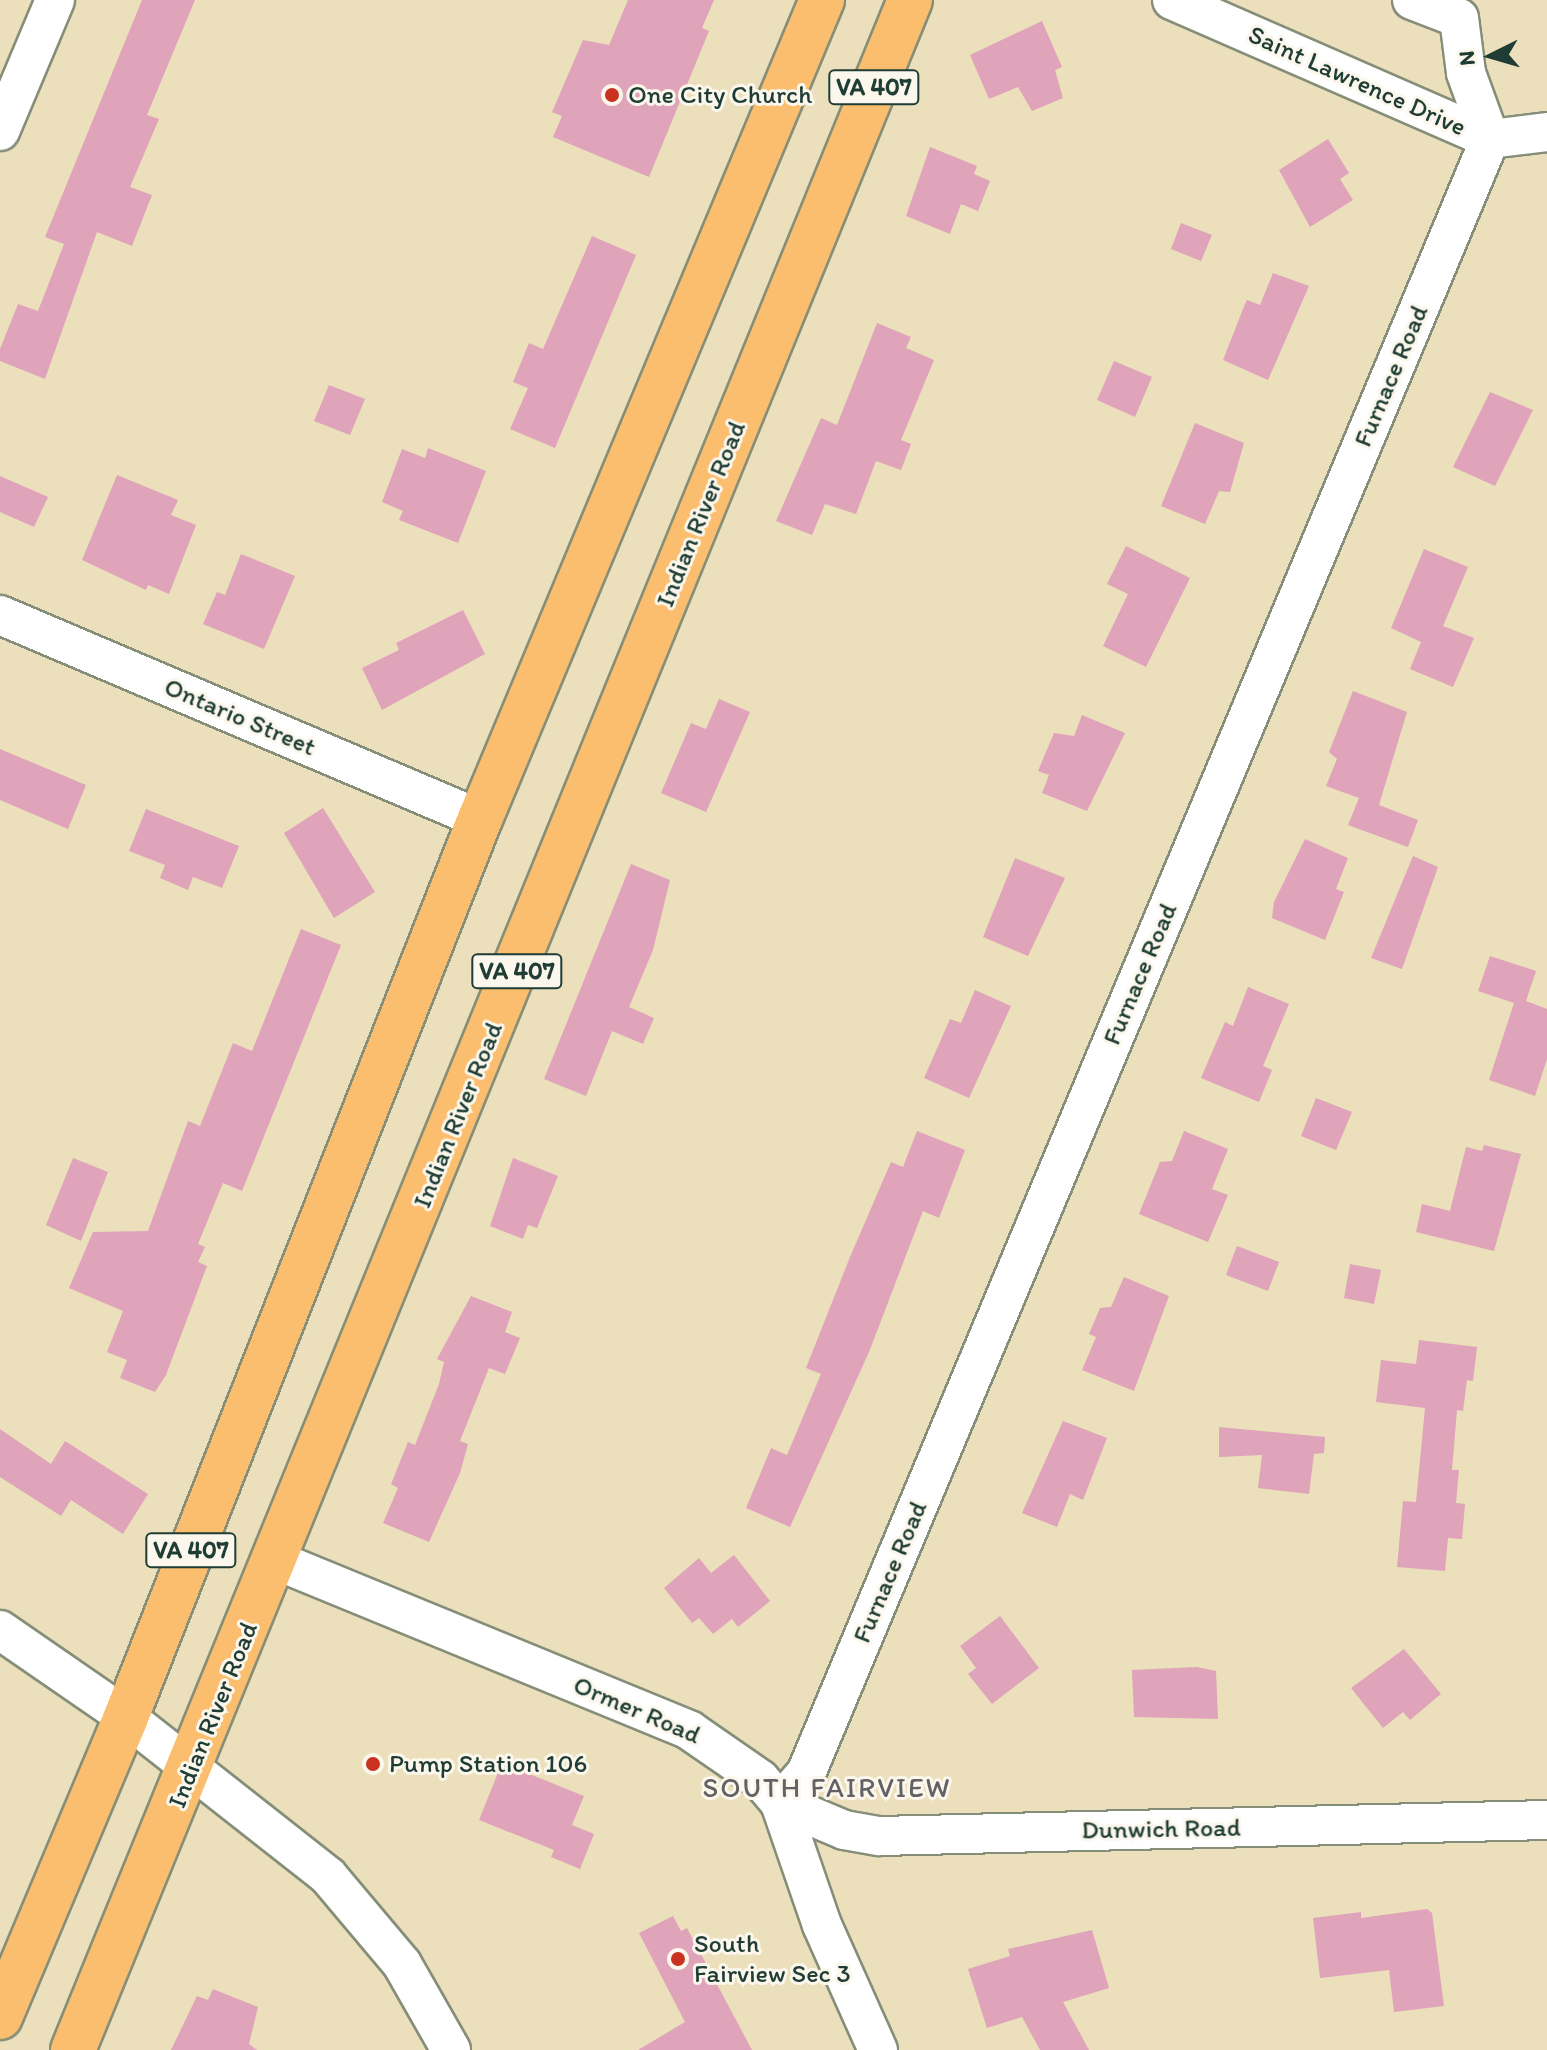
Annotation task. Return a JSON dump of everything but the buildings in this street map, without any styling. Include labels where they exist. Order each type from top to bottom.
[{"type":"main road","name":"VA 407","points":[[0,2017],[126,1717],[480,819],[822,0]]},
{"type":"main road","name":"Indian River Road","points":[[73,2050],[192,1767],[910,0]]},
{"type":"street","points":[[0,131],[55,0]]},
{"type":"street","name":"Saint Lawrence Drive","points":[[1172,0],[1490,139],[1547,132]]},
{"type":"street","points":[[1412,0],[1459,18],[1466,73],[1490,139]]},
{"type":"street","name":"Furnace Road","points":[[780,1803],[806,1773],[1490,139]]},
{"type":"street","name":"Ontario Street","points":[[0,615],[480,819]]},
{"type":"street","name":"Ormer Road","points":[[275,1560],[710,1740],[760,1779],[780,1803],[822,1925],[878,2050]]},
{"type":"street","points":[[0,1630],[126,1717],[328,1876],[402,1964],[451,2050]]},
{"type":"street","name":"Dunwich Road","points":[[780,1803],[844,1830],[879,1836],[1547,1820]]},
{"type":"place","name":"One City Church","points":[[612,95]]},
{"type":"place","name":"Pump Station 106","points":[[373,1764]]},
{"type":"place","name":"South Fairview Sec 3","points":[[678,1959]]},
{"type":"district","name":"SOUTH FAIRVIEW","points":[[827,1787]]}]
